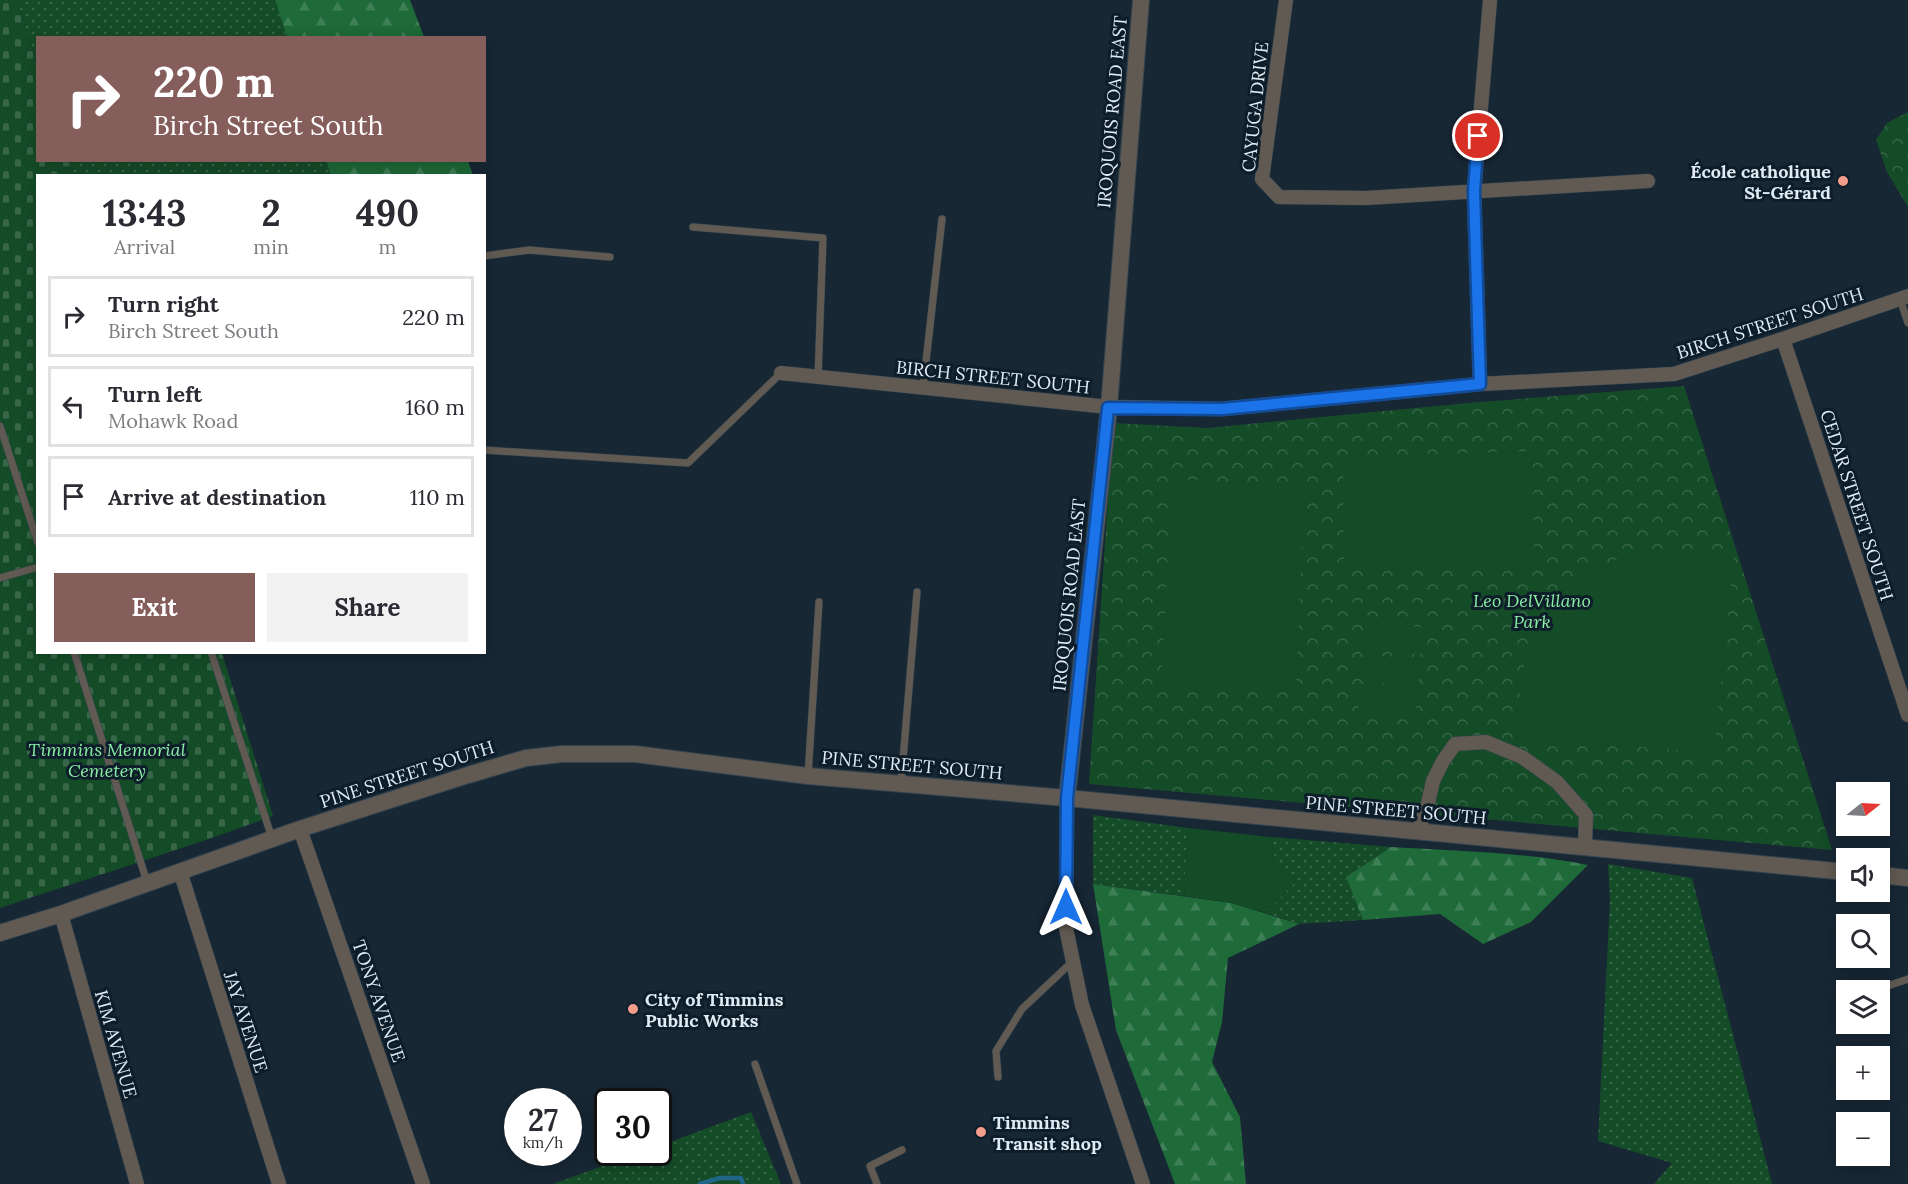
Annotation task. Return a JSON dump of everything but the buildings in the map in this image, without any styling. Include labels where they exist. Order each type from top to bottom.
[{"type":"street","name":"IROQUOIS ROAD EAST","points":[[1141,0],[1108,408],[1067,798],[1066,928],[1082,1005],[1143,1184]]},
{"type":"street","name":"CAYUGA DRIVE","points":[[1286,0],[1262,179],[1279,197],[1366,198],[1474,191]]},
{"type":"street","points":[[1480,384],[1474,191],[1490,0]]},
{"type":"street","points":[[1474,191],[1648,181]]},
{"type":"street","name":"BIRCH STREET SOUTH","points":[[780,373],[1108,408],[1222,409],[1480,384],[1674,374],[1904,298]]},
{"type":"street","name":"CEDAR STREET SOUTH","points":[[1784,339],[1908,715]]},
{"type":"street","points":[[1418,832],[1433,781],[1455,744],[1486,742],[1522,757],[1557,782],[1586,815],[1585,846]]},
{"type":"street","name":"PINE STREET SOUTH","points":[[0,933],[61,914],[300,829],[468,774],[526,758],[562,754],[635,754],[808,776],[1067,798],[1836,871]]},
{"type":"street","name":"TONY AVENUE","points":[[300,829],[423,1184]]},
{"type":"street","name":"JAY AVENUE","points":[[180,871],[279,1184]]},
{"type":"street","points":[[1890,876],[1908,878]]},
{"type":"street","name":"KIM AVENUE","points":[[61,914],[137,1184]]},
{"type":"lane","points":[[923,388],[942,219]]},
{"type":"lane","points":[[693,227],[823,238],[818,377]]},
{"type":"lane","points":[[486,256],[529,250],[610,257]]},
{"type":"lane","points":[[1904,298],[1908,323]]},
{"type":"lane","points":[[486,450],[688,463],[780,373]]},
{"type":"lane","points":[[0,426],[36,537]]},
{"type":"lane","points":[[0,578],[36,568]]},
{"type":"lane","points":[[901,784],[917,592]]},
{"type":"lane","points":[[808,776],[819,602]]},
{"type":"lane","points":[[75,654],[147,882]]},
{"type":"lane","points":[[212,654],[273,840]]},
{"type":"lane","points":[[998,1077],[996,1051],[1022,1010],[1073,961]]},
{"type":"lane","points":[[1890,985],[1908,979]]},
{"type":"lane","points":[[755,1064],[797,1184]]},
{"type":"lane","points":[[877,1184],[870,1166],[902,1150]]},
{"type":"green space","name":"Timmins Memorial Cemetery","points":[[0,0],[17,0],[36,61],[36,162],[68,162],[72,174],[36,174],[36,654],[222,654],[273,816],[0,908]]},
{"type":"green space","points":[[17,0],[275,0],[287,36],[36,36],[36,61]]},
{"type":"green space","points":[[275,0],[410,0],[424,36],[287,36]]},
{"type":"green space","points":[[1908,112],[1908,207],[1887,172],[1876,140],[1887,123]]},
{"type":"green space","points":[[68,162],[326,162],[331,174],[72,174]]},
{"type":"green space","points":[[326,162],[468,162],[473,174],[331,174]]},
{"type":"green space","name":"Leo DelVillano Park","points":[[1684,386],[1832,850],[1089,784],[1113,423],[1208,428],[1468,403]]},
{"type":"green space","points":[[1533,451],[1534,563],[1344,566],[1343,457]]},
{"type":"green space","points":[[1172,479],[1304,486],[1296,692],[1161,683]]},
{"type":"green space","points":[[1675,549],[1734,557],[1714,753],[1515,737],[1525,659],[1538,629],[1562,591],[1597,568],[1630,555]]},
{"type":"green space","points":[[1365,623],[1423,627],[1420,654],[1363,649]]},
{"type":"green space","points":[[1363,655],[1420,659],[1418,686],[1361,681]]},
{"type":"green space","points":[[1360,686],[1417,691],[1415,718],[1358,713]]},
{"type":"green space","points":[[1093,815],[1188,828],[1184,896],[1093,884]]},
{"type":"green space","points":[[1188,828],[1271,837],[1275,866],[1296,881],[1266,913],[1232,903],[1184,896]]},
{"type":"green space","points":[[1271,837],[1391,847],[1346,877],[1363,920],[1299,924],[1266,913],[1296,881],[1275,866]]},
{"type":"green space","points":[[1391,847],[1515,855],[1588,865],[1531,922],[1483,944],[1440,914],[1363,920],[1346,877]]},
{"type":"green space","points":[[1608,864],[1692,878],[1772,1184],[1654,1184],[1672,1163],[1598,1141],[1610,900]]},
{"type":"green space","points":[[1093,884],[1232,903],[1299,924],[1228,958],[1222,1022],[1212,1062],[1240,1117],[1246,1184],[1175,1184],[1116,1030]]},
{"type":"green space","points":[[751,1112],[781,1184],[553,1184],[602,1166],[672,1166],[672,1141]]},
{"type":"waterway","points":[[700,1184],[720,1178],[741,1178],[743,1184]]},
{"type":"place","name":"École catholique St-Gérard","points":[[1843,181]]},
{"type":"place","name":"City of Timmins Public Works","points":[[633,1009]]},
{"type":"place","name":"Timmins Transit shop","points":[[981,1132]]},
{"type":"route","points":[[1066,907],[1067,798],[1108,408],[1222,409],[1480,384],[1474,191],[1478,136]]}]
